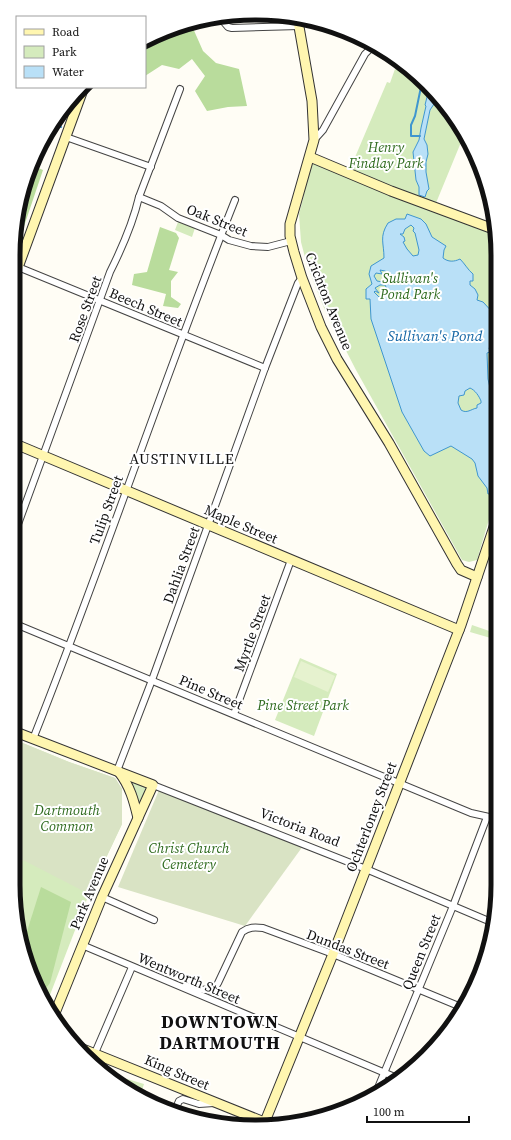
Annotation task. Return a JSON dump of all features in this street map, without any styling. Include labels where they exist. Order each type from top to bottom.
[{"type":"street","points":[[224,22],[228,27],[232,28],[296,24]]},
{"type":"street","name":"Crichton Avenue","points":[[298,24],[312,101],[314,140],[290,224],[291,241],[302,278],[321,327],[337,359],[393,449],[457,564],[461,570],[477,577]]},
{"type":"street","points":[[314,140],[323,130],[365,54],[369,50]]},
{"type":"street","name":"Rose Street","points":[[20,519],[101,301],[110,272],[118,257],[136,211],[139,197],[180,89]]},
{"type":"street","points":[[20,262],[80,98]]},
{"type":"street","points":[[66,137],[151,167]]},
{"type":"street","points":[[310,157],[391,191],[489,227]]},
{"type":"street","name":"Oak Street","points":[[139,197],[161,206],[178,218],[221,234],[229,240],[251,246],[268,247],[291,241]]},
{"type":"street","name":"Tulip Street","points":[[33,739],[69,647],[183,336],[235,200]]},
{"type":"street","name":"Beech Street","points":[[20,268],[183,336],[265,368]]},
{"type":"street","name":"Dahlia Street","points":[[118,772],[265,368],[298,283],[302,278]]},
{"type":"street","name":"Maple Street","points":[[20,447],[458,630]]},
{"type":"street","name":"Ochterloney Street","points":[[268,1119],[400,783],[458,630],[491,536]]},
{"type":"street","name":"Myrtle Street","points":[[234,714],[291,560]]},
{"type":"street","name":"Pine Street","points":[[20,626],[471,813],[491,818]]},
{"type":"street","name":"Victoria Road","points":[[20,734],[366,868],[488,921]]},
{"type":"street","points":[[118,772],[126,781],[133,796],[138,818]]},
{"type":"street","name":"Park Avenue","points":[[56,1009],[102,897],[154,786]]},
{"type":"street","name":"Queen Street","points":[[380,1084],[487,817]]},
{"type":"street","points":[[102,897],[154,920]]},
{"type":"street","name":"Dundas Street","points":[[177,986],[204,990],[214,988],[218,983],[242,932],[253,927],[262,928],[333,954],[457,1005]]},
{"type":"street","name":"Wentworth Street","points":[[82,946],[392,1076]]},
{"type":"street","points":[[95,1053],[132,967]]},
{"type":"street","name":"King Street","points":[[89,1051],[256,1120]]},
{"type":"street","points":[[177,1107],[179,1101],[183,1099],[198,1104],[215,1103]]},
{"type":"green space","points":[[193,29],[203,51],[216,63],[239,69],[247,106],[228,107],[207,111],[195,91],[205,76],[192,59],[179,69],[162,65],[146,75],[146,47],[180,32]]},
{"type":"green space","name":"Sullivan's Pond Park","points":[[395,69],[411,78],[427,94],[426,111],[419,140],[413,151],[419,195],[425,197],[427,191],[429,190],[426,173],[427,146],[424,139],[430,110],[435,103],[461,142],[436,203],[489,225],[491,256],[491,514],[477,560],[469,562],[462,560],[356,370],[324,308],[307,265],[301,242],[299,214],[312,154],[350,169],[387,82],[390,83]]},
{"type":"green space","points":[[37,168],[43,170],[21,234],[32,180]]},
{"type":"green space","points":[[178,222],[195,228],[192,237],[175,230]]},
{"type":"green space","points":[[160,227],[176,233],[179,238],[169,270],[178,272],[171,281],[171,297],[181,304],[178,308],[163,306],[166,294],[132,285],[134,274],[147,272]]},
{"type":"green space","points":[[472,625],[491,632],[491,638],[470,632]]},
{"type":"green space","name":"Pine Street Park","points":[[300,658],[337,674],[314,736],[275,720]]},
{"type":"green space","points":[[301,661],[335,676],[328,692],[294,677]]},
{"type":"green space","name":"Dartmouth Common","points":[[20,742],[69,762],[115,778],[122,789],[122,824],[89,894],[49,997],[32,960],[22,915],[20,884]]},
{"type":"green space","name":"Dartmouth Common","points":[[20,742],[69,762],[115,778],[122,789],[122,824],[89,894],[25,861],[20,860]]},
{"type":"green space","points":[[129,778],[150,787],[140,809],[136,793]]},
{"type":"green space","name":"Christ Church Cemetery","points":[[159,790],[303,846],[245,926],[118,887]]},
{"type":"green space","points":[[41,887],[71,902],[50,983],[45,990],[32,960],[26,935]]},
{"type":"green space","points":[[123,1079],[144,1084],[142,1090],[125,1080]]},
{"type":"water","points":[[428,95],[435,103],[430,110],[424,139],[427,145],[428,154],[426,172],[429,189],[425,197],[419,195],[413,152],[419,140]]},
{"type":"water","name":"Sullivan's Pond","points":[[407,214],[421,219],[426,224],[432,237],[446,246],[443,258],[451,261],[460,259],[473,274],[473,281],[470,281],[470,285],[475,289],[478,295],[477,300],[483,302],[491,311],[491,341],[489,349],[491,352],[487,353],[488,379],[491,392],[491,494],[488,494],[487,488],[478,476],[475,463],[472,459],[451,446],[430,456],[424,451],[402,412],[371,319],[370,299],[366,299],[366,289],[372,284],[369,274],[371,266],[384,258],[383,236],[385,228],[388,223],[396,219],[405,219]],"holes":[[[411,225],[414,228],[413,231],[415,233],[419,250],[418,255],[413,256],[403,242],[405,241],[404,237],[400,234],[403,234],[405,229]],[[380,270],[388,273],[387,279],[383,282],[377,281],[374,276],[376,273],[382,274]],[[380,285],[385,285],[388,291],[385,295],[379,297],[374,292],[379,293],[375,288]],[[470,388],[478,395],[481,403],[477,405],[477,408],[463,411],[458,403],[459,396],[464,395],[465,391]]]},
{"type":"waterway","points":[[420,136],[411,136],[411,125],[415,116],[421,88]]},
{"type":"district","name":"AUSTINVILLE","points":[[182,459]]},
{"type":"district","name":"DOWNTOWN DARTMOUTH","points":[[220,1032]]},
{"type":"park label","name":"Henry Findlay Park","points":[[386,156]]}]
